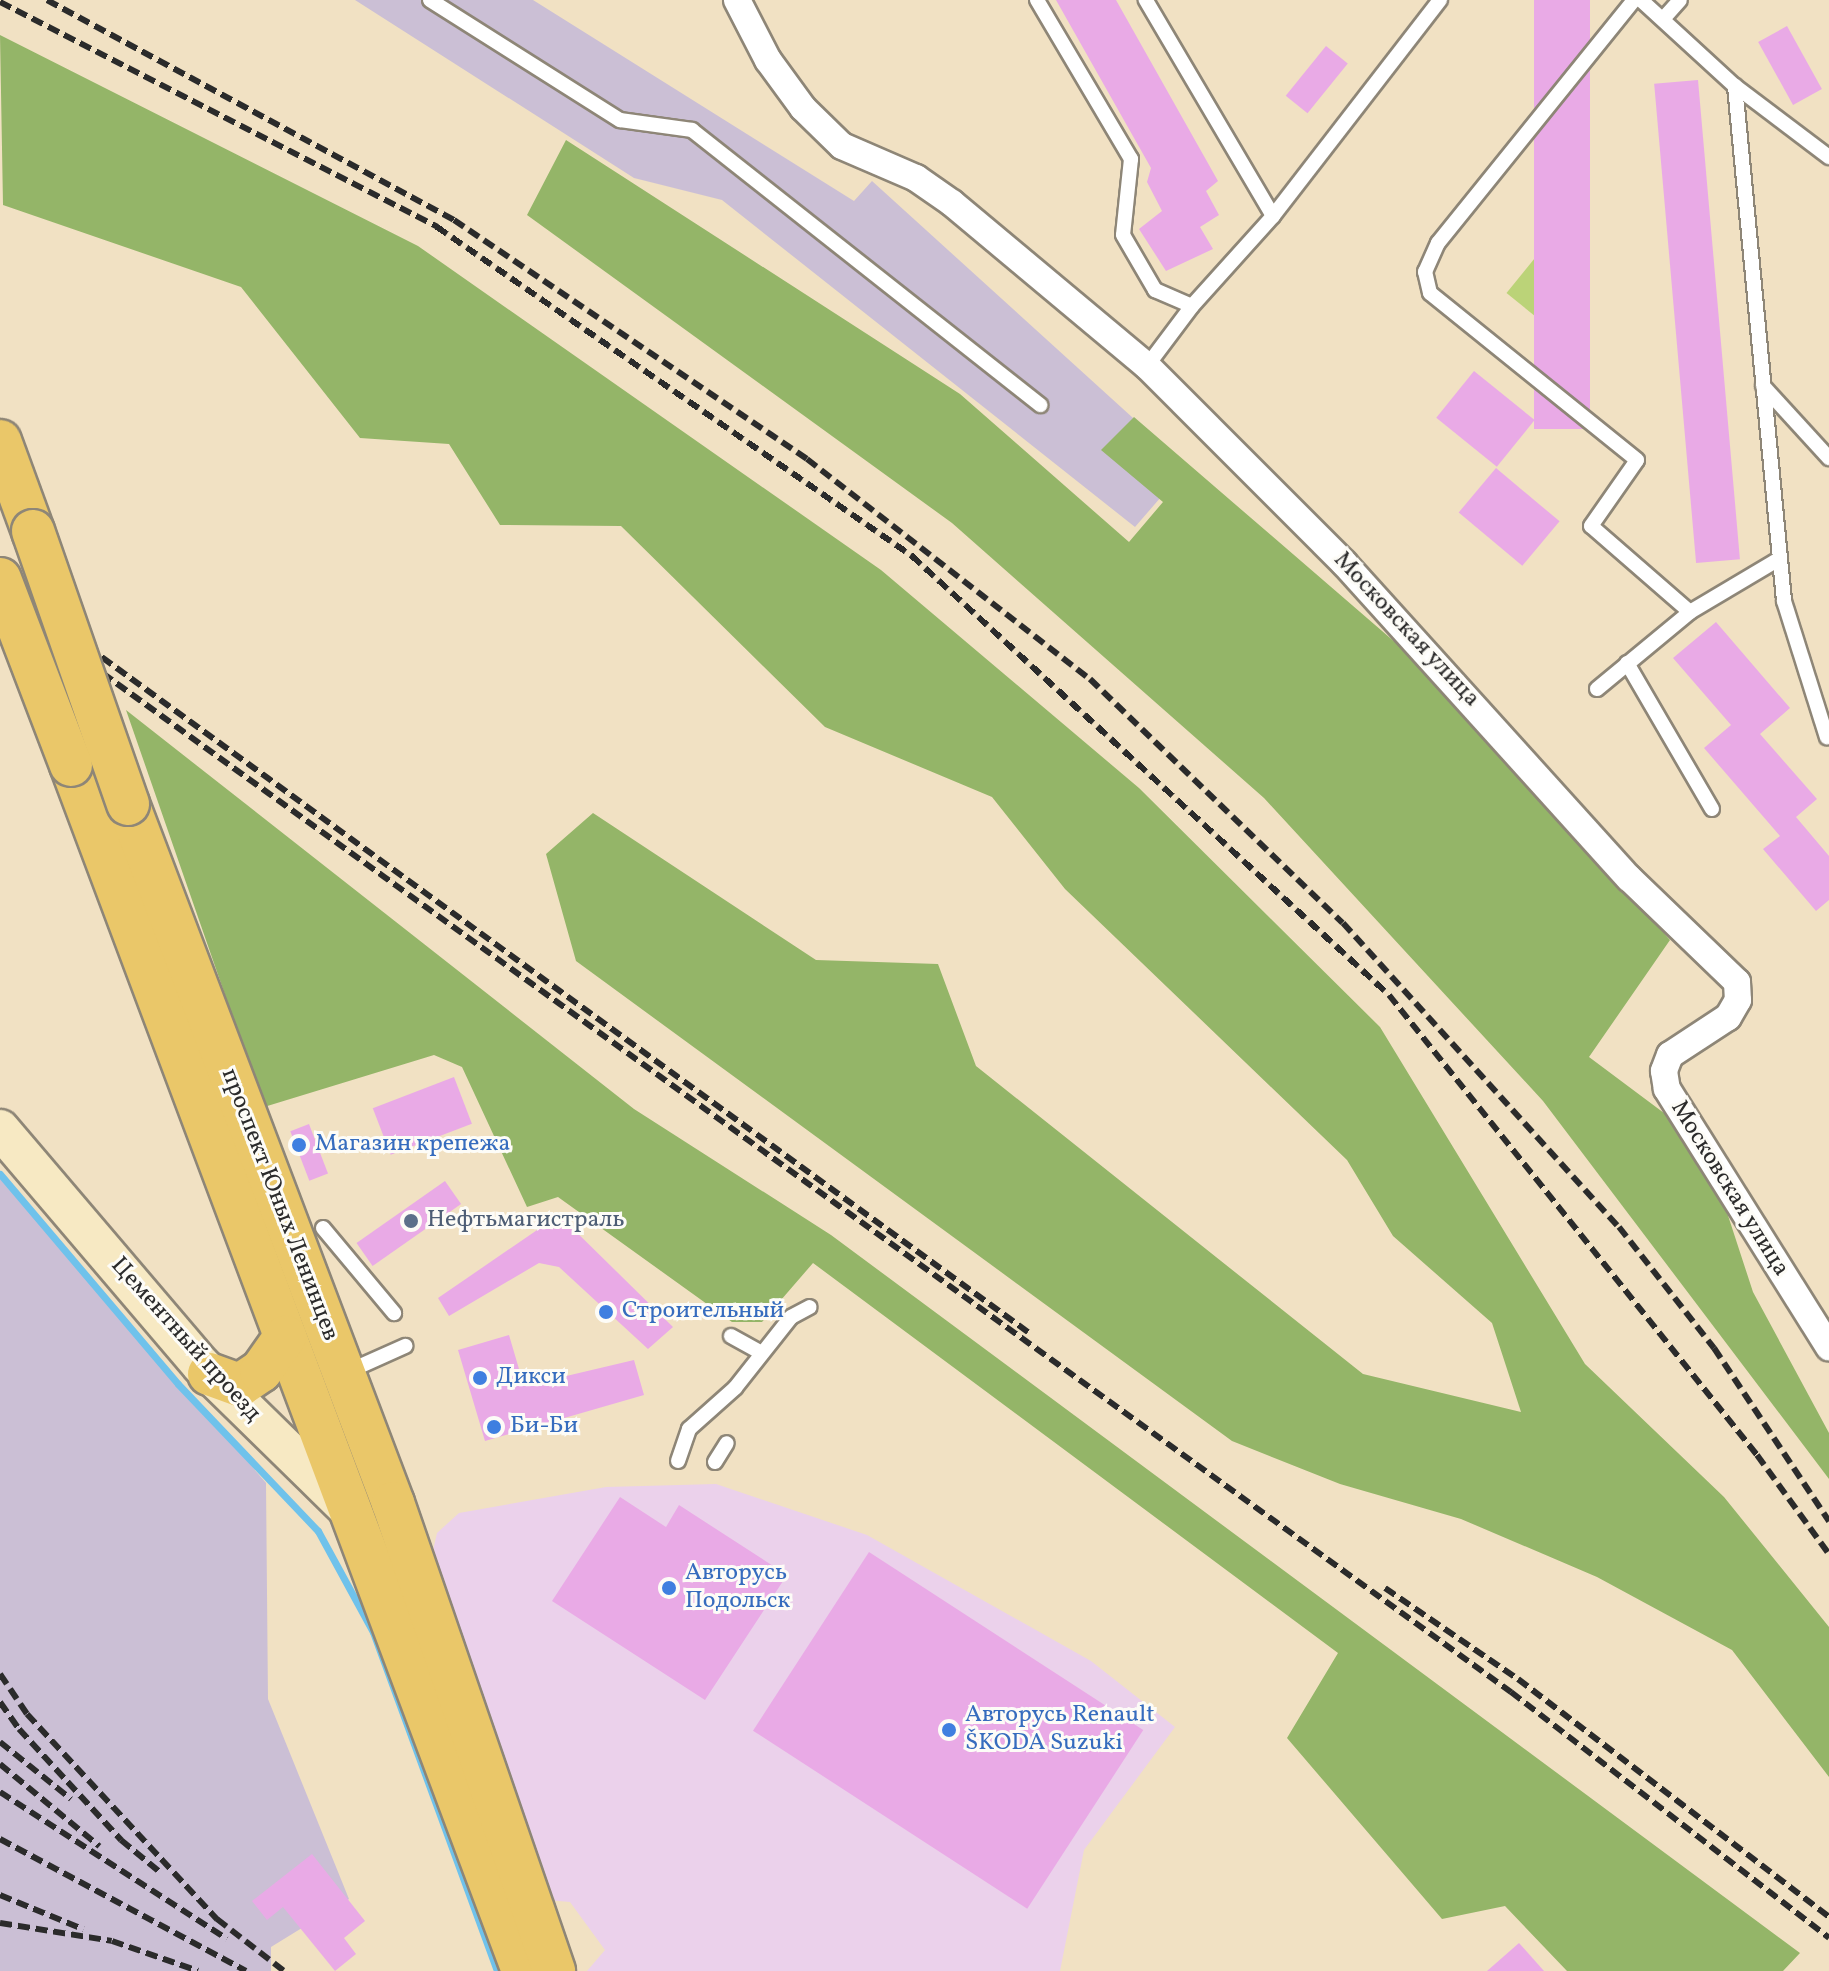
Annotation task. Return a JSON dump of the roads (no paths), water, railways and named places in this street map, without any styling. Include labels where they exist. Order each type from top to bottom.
[{"type":"main road","name":"проспект Юных Ленинцев","points":[[0,441],[128,804],[393,1503],[554,1971]]},
{"type":"main road","name":"проспект Юных Ленинцев","points":[[0,579],[523,1971]]},
{"type":"main road","points":[[209,1374],[240,1385],[261,1371],[285,1337]]},
{"type":"street","name":"Московская улица","points":[[737,0],[768,60],[803,108],[842,146],[916,178],[952,203],[1147,366],[1344,563],[1629,878],[1737,982],[1738,1000],[1728,1017],[1670,1055],[1664,1071],[1667,1089],[1829,1347]]},
{"type":"street","name":"Цементный проезд","points":[[0,1129],[209,1374],[349,1510],[430,1610]]},
{"type":"street","points":[[349,1510],[393,1503]]},
{"type":"lane","points":[[430,0],[620,120],[692,130],[1040,405]]},
{"type":"lane","points":[[1037,0],[1131,159],[1123,235],[1155,290],[1192,306]]},
{"type":"lane","points":[[1146,0],[1273,216]]},
{"type":"lane","points":[[1147,366],[1192,306],[1273,216],[1440,0]]},
{"type":"lane","points":[[1634,0],[1438,243],[1425,272],[1430,293],[1637,460],[1591,526],[1690,612]]},
{"type":"lane","points":[[1641,0],[1735,86],[1829,157]]},
{"type":"lane","points":[[1663,19],[1680,0]]},
{"type":"lane","points":[[1735,86],[1779,559],[1790,630],[1827,737]]},
{"type":"lane","points":[[1763,386],[1829,458]]},
{"type":"lane","points":[[1597,689],[1690,612],[1779,559]]},
{"type":"lane","points":[[1627,663],[1712,809]]},
{"type":"lane","points":[[323,1228],[394,1313]]},
{"type":"lane","points":[[678,1461],[689,1429],[735,1388],[760,1352],[791,1317],[810,1307]]},
{"type":"lane","points":[[731,1336],[760,1352]]},
{"type":"lane","points":[[343,1374],[405,1346]]},
{"type":"lane","points":[[715,1462],[727,1443]]},
{"type":"waterway","points":[[0,1174],[178,1384],[318,1531],[373,1632],[497,1971]]},
{"type":"railway","points":[[47,0],[454,220],[807,459],[1090,679],[1343,923],[1619,1227],[1714,1348],[1829,1521]]},
{"type":"railway","points":[[0,2],[437,227],[912,556],[1389,995],[1757,1455],[1829,1554]]},
{"type":"railway","points":[[0,583],[1028,1332]]},
{"type":"railway","points":[[0,599],[1511,1692],[1829,1938]]},
{"type":"railway","points":[[1385,1588],[1518,1679],[1829,1917]]},
{"type":"railway","points":[[0,1674],[27,1714],[217,1919],[284,1971]]},
{"type":"railway","points":[[0,1702],[19,1729],[121,1840],[161,1873]]},
{"type":"railway","points":[[0,1742],[71,1799]]},
{"type":"railway","points":[[0,1764],[99,1846]]},
{"type":"railway","points":[[0,1792],[227,1939]]},
{"type":"railway","points":[[0,1839],[246,1971]]},
{"type":"railway","points":[[0,1895],[83,1929]]},
{"type":"railway","points":[[0,1923],[112,1941],[198,1971]]},
{"type":"place","name":"Магазин крепежа","points":[[299,1145]]},
{"type":"place","name":"Нефтьмагистраль","points":[[411,1221]]},
{"type":"place","name":"Строительный","points":[[606,1312]]},
{"type":"place","name":"Дикси","points":[[480,1378]]},
{"type":"place","name":"Би-Би","points":[[494,1427]]},
{"type":"place","name":"Авторусь Подольск","points":[[669,1588]]},
{"type":"place","name":"Авторусь Renault ŠKODA Suzuki","points":[[949,1730]]}]
